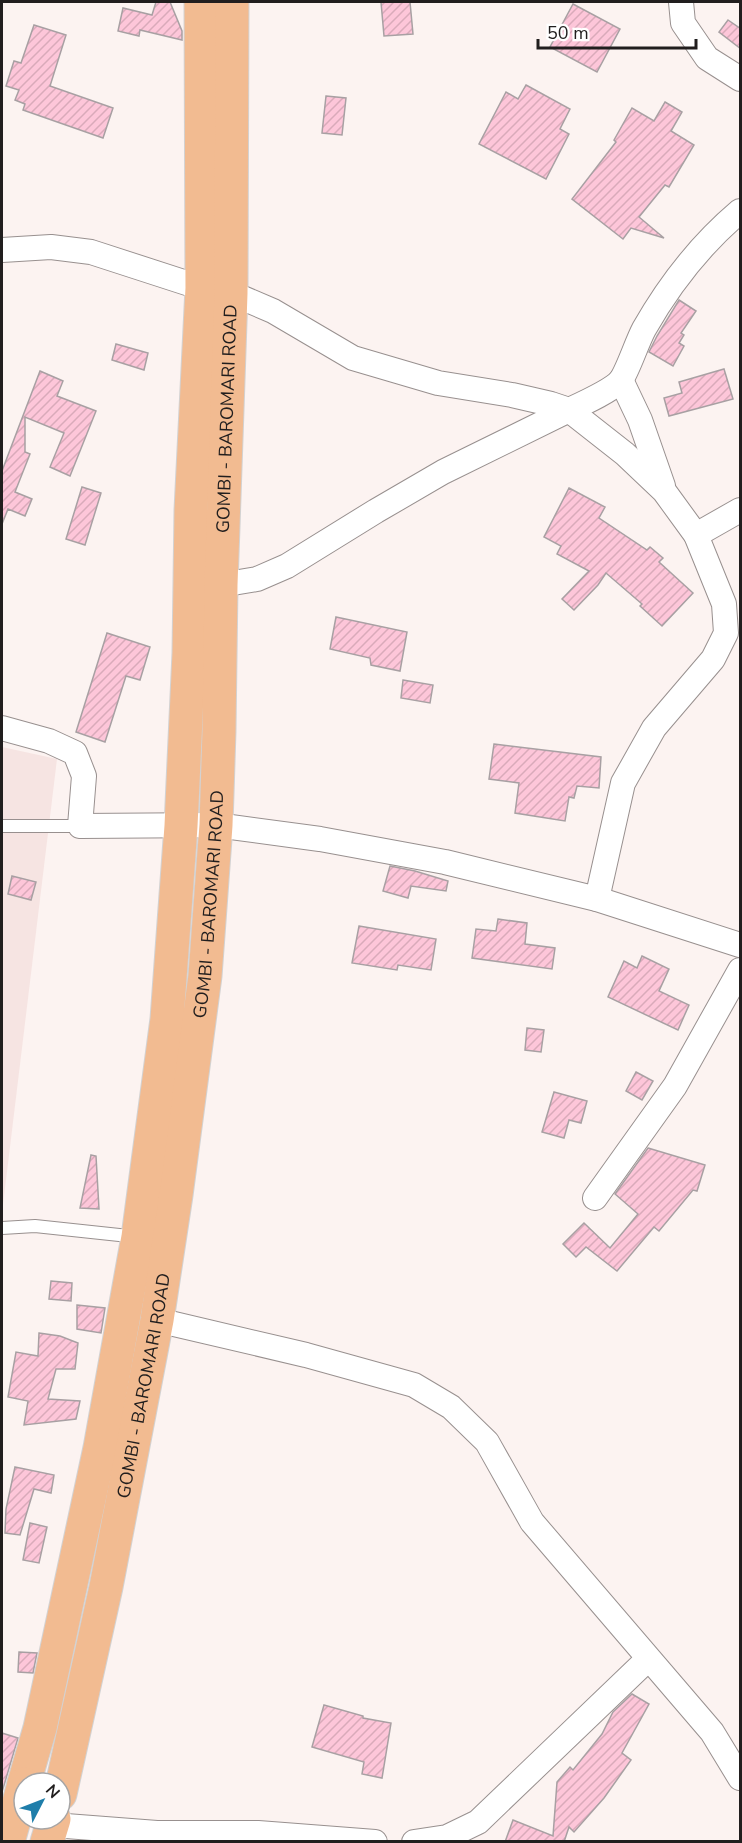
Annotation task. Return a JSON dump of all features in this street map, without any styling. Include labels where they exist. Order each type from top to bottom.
[{"type":"main road","name":"GOMBI - BAROMARI ROAD","points":[[65,1771],[106,1587],[157,1320],[203,988],[216,825],[221,585],[216,291],[201,2]]},
{"type":"main road","name":"GOMBI - BAROMARI ROAD","points":[[28,1771],[40,1728],[95,1471],[138,1237],[167,1019],[181,826],[189,652],[191,510],[216,291],[232,2]]},
{"type":"main road","name":"GOMBI - BAROMARI ROAD","points":[[8,1842],[12,1828]]},
{"type":"street","points":[[681,2],[683,23],[707,58],[741,79]]},
{"type":"street","points":[[221,585],[257,579],[287,566],[443,472],[595,398],[621,380],[637,341],[660,300],[722,227],[741,211]]},
{"type":"street","points":[[2,250],[51,247],[91,252],[273,311],[353,358],[438,383],[551,404],[569,411],[626,454],[664,490],[696,535],[724,604],[726,633],[713,659],[654,728],[623,783],[597,899]]},
{"type":"street","points":[[621,380],[640,420],[664,490]]},
{"type":"street","points":[[696,535],[741,510]]},
{"type":"street","points":[[2,728],[48,741],[75,753],[84,776],[80,826],[216,825],[320,839],[445,862],[597,899],[741,945]]},
{"type":"street","points":[[595,1198],[675,1086],[741,970]]},
{"type":"street","points":[[157,1320],[306,1355],[414,1384],[451,1407],[487,1442],[532,1522],[712,1732],[741,1778]]},
{"type":"street","points":[[414,1842],[447,1837],[478,1822],[648,1659]]},
{"type":"street","points":[[72,1822],[157,1833],[258,1833],[375,1842]]},
{"type":"lane","points":[[2,826],[80,826]]},
{"type":"lane","points":[[2,1228],[35,1226],[138,1237]]},
{"type":"shaded area","points":[[2,747],[57,759],[2,1213]]},
{"type":"building","points":[[156,2],[170,2],[182,31],[182,40],[140,30],[139,36],[118,31],[123,8],[152,15]]},
{"type":"building","points":[[381,2],[410,2],[413,34],[384,36]]},
{"type":"building","points":[[573,4],[620,29],[597,72],[550,47]]},
{"type":"building","points":[[728,20],[741,29],[741,49],[719,32]]},
{"type":"building","points":[[34,25],[66,35],[50,86],[113,108],[103,138],[23,110],[25,104],[15,100],[19,90],[6,86],[14,61],[21,63]]},
{"type":"building","points":[[526,85],[570,109],[560,129],[569,134],[546,179],[479,144],[506,92],[518,99]]},
{"type":"building","points":[[326,96],[346,98],[342,135],[322,133]]},
{"type":"building","points":[[665,102],[682,112],[671,131],[694,145],[669,187],[665,185],[639,217],[664,238],[631,228],[623,239],[572,199],[616,142],[614,140],[632,108],[654,121]]},
{"type":"building","points":[[679,300],[696,311],[681,333],[684,335],[679,343],[684,346],[673,366],[649,352]]},
{"type":"building","points":[[116,344],[148,353],[144,370],[112,360]]},
{"type":"building","points":[[724,369],[733,399],[669,416],[664,398],[682,393],[679,382]]},
{"type":"building","points":[[40,371],[63,381],[57,396],[96,411],[70,476],[50,467],[64,433],[25,417],[25,452],[30,454],[15,492],[32,499],[25,516],[8,509],[2,524],[2,471]]},
{"type":"building","points":[[82,487],[101,493],[85,545],[66,539]]},
{"type":"building","points":[[569,488],[605,507],[599,518],[647,550],[650,547],[663,558],[659,562],[693,593],[662,626],[640,606],[642,604],[606,573],[574,610],[562,599],[589,571],[557,554],[561,546],[544,537]]},
{"type":"building","points":[[336,617],[407,632],[400,671],[371,665],[370,658],[330,649]]},
{"type":"building","points":[[107,633],[150,647],[140,680],[126,676],[105,742],[76,732]]},
{"type":"building","points":[[403,680],[433,685],[430,703],[401,698]]},
{"type":"building","points":[[494,744],[601,757],[599,788],[577,786],[574,798],[569,797],[565,821],[515,813],[519,783],[489,779]]},
{"type":"building","points":[[390,866],[448,881],[446,891],[411,886],[408,898],[383,891]]},
{"type":"building","points":[[12,876],[36,882],[31,900],[8,894]]},
{"type":"building","points":[[498,919],[527,923],[525,944],[555,948],[552,969],[472,958],[476,929],[496,931]]},
{"type":"building","points":[[359,926],[436,939],[431,970],[398,965],[397,970],[352,963]]},
{"type":"building","points":[[642,956],[669,969],[659,991],[689,1005],[678,1030],[608,997],[624,961],[637,968]]},
{"type":"building","points":[[527,1028],[544,1030],[541,1052],[525,1050]]},
{"type":"building","points":[[636,1072],[653,1081],[642,1100],[626,1091]]},
{"type":"building","points":[[554,1092],[587,1101],[581,1123],[569,1120],[564,1138],[542,1132]]},
{"type":"building","points":[[648,1148],[705,1165],[697,1191],[693,1190],[659,1231],[654,1227],[617,1271],[586,1247],[576,1257],[563,1244],[584,1223],[610,1248],[638,1214],[615,1194]]},
{"type":"building","points":[[91,1155],[96,1156],[99,1209],[80,1208]]},
{"type":"building","points":[[51,1281],[72,1283],[71,1301],[49,1299]]},
{"type":"building","points":[[77,1305],[105,1308],[101,1333],[77,1329]]},
{"type":"building","points":[[39,1333],[60,1336],[78,1343],[75,1369],[56,1369],[48,1399],[80,1401],[76,1419],[24,1425],[28,1401],[8,1397],[16,1352],[38,1356]]},
{"type":"building","points":[[15,1467],[54,1475],[51,1493],[34,1489],[20,1535],[5,1533],[6,1509]]},
{"type":"building","points":[[30,1523],[47,1527],[39,1563],[23,1560]]},
{"type":"building","points":[[19,1652],[37,1653],[33,1673],[18,1672]]},
{"type":"building","points":[[632,1694],[649,1704],[622,1753],[631,1760],[604,1798],[574,1832],[569,1827],[564,1842],[505,1842],[513,1820],[553,1836],[557,1782],[570,1767],[573,1770],[602,1734],[613,1712]]},
{"type":"building","points":[[324,1705],[363,1716],[363,1718],[391,1723],[382,1778],[362,1774],[364,1762],[312,1747]]},
{"type":"building","points":[[2,1733],[18,1738],[2,1792]]}]
